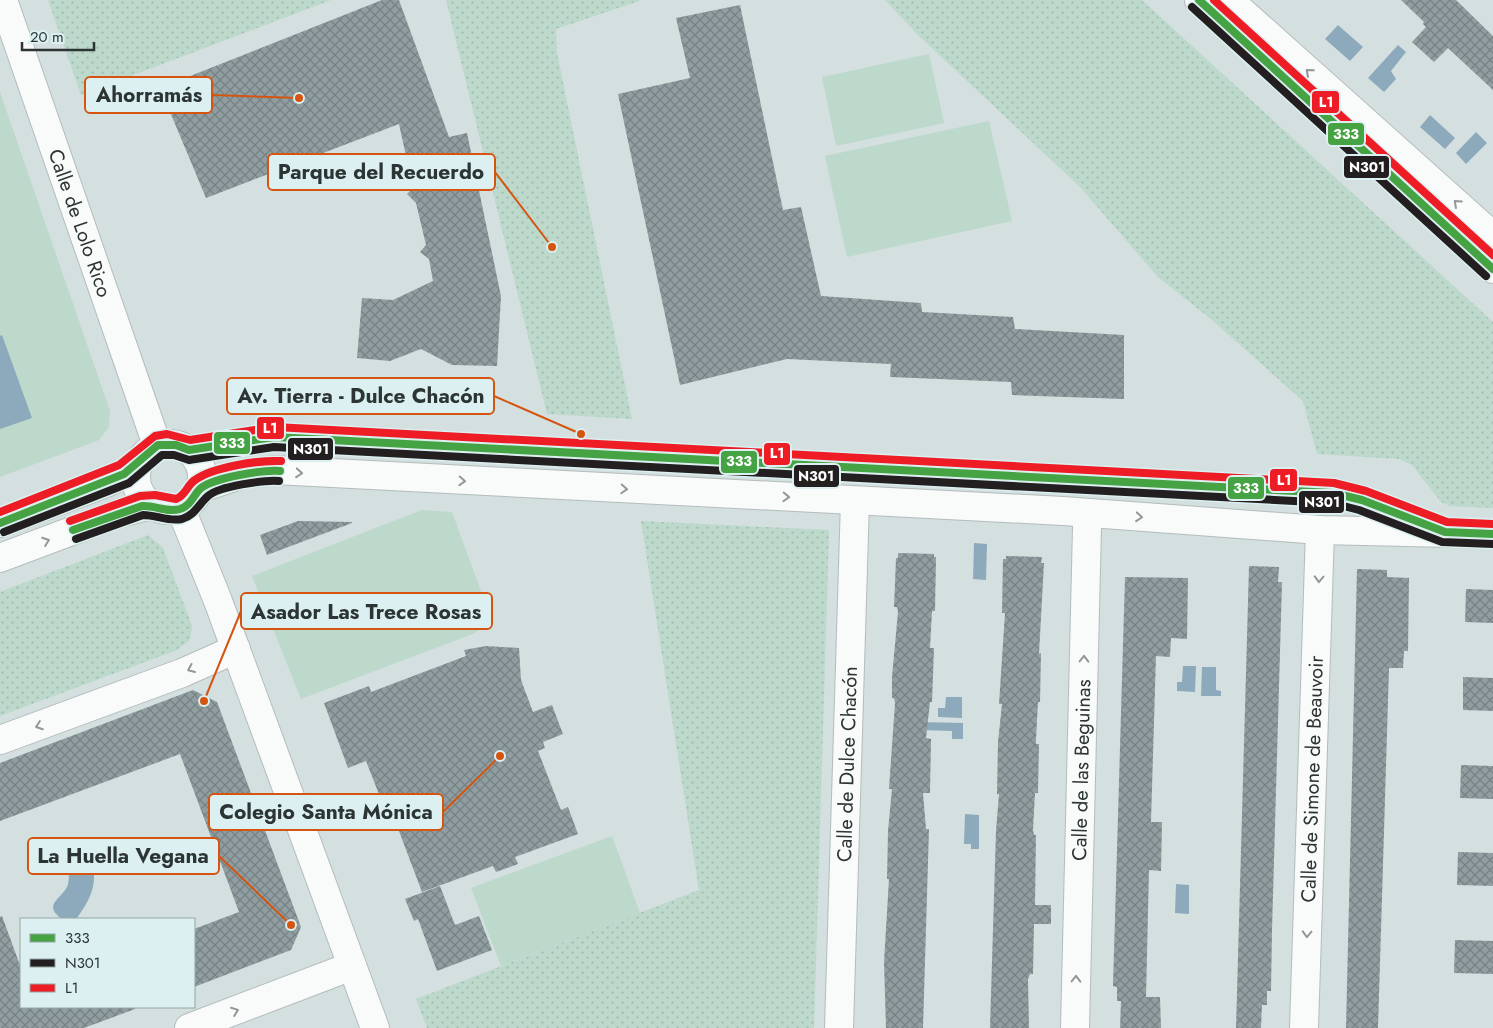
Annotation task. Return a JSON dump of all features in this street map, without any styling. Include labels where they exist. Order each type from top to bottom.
[{"type":"street","name":"Calle de Lolo Rico","points":[[4,0],[157,445]]},
{"type":"street","points":[[1199,0],[1493,269]]},
{"type":"street","points":[[1238,3],[1493,236]]},
{"type":"street","points":[[189,450],[274,437],[467,445],[1332,493],[1362,500],[1445,532]]},
{"type":"street","points":[[157,445],[179,445],[189,450],[201,467],[201,488],[196,497],[181,509],[160,509],[151,505],[138,489],[137,468],[141,458],[157,445]]},
{"type":"street","points":[[0,523],[106,483],[137,468]]},
{"type":"street","points":[[201,488],[243,474],[275,470],[1090,513],[1320,530],[1493,534]]},
{"type":"street","name":"Calle de Dulce Chacón","points":[[839,1028],[855,501]]},
{"type":"street","points":[[0,558],[117,514],[151,505]]},
{"type":"street","points":[[181,509],[236,650],[376,1028]]},
{"type":"street","points":[[1320,530],[1328,522],[1386,510]]},
{"type":"street","name":"Calle de las Beguinas","points":[[1075,1028],[1087,527],[1090,513]]},
{"type":"street","name":"Calle de Simone de Beauvoir","points":[[1304,1028],[1320,530]]},
{"type":"street","points":[[0,740],[182,673],[236,650]]},
{"type":"street","points":[[189,1028],[352,966]]},
{"type":"green space","points":[[48,0],[331,0],[81,95]]},
{"type":"green space","points":[[446,0],[642,0],[556,29],[557,53],[632,419],[547,414]]},
{"type":"green space","points":[[885,0],[1142,0],[1493,322],[1493,508],[1450,506],[1441,502],[1412,465],[1399,459],[1317,454],[1303,401],[1212,320],[1158,277],[1080,187],[918,35]]},
{"type":"green space","points":[[929,54],[944,123],[836,146],[822,77]]},
{"type":"green space","points":[[0,92],[110,411],[109,427],[99,440],[0,477]]},
{"type":"green space","points":[[989,121],[1012,221],[847,257],[825,156]]},
{"type":"green space","points":[[422,510],[452,512],[486,605],[487,614],[484,624],[475,633],[301,699],[252,576]]},
{"type":"green space","points":[[641,521],[829,530],[814,1028],[427,1028],[416,999],[699,890]]},
{"type":"green space","points":[[148,535],[163,548],[192,626],[190,640],[177,650],[0,716],[0,592]]},
{"type":"green space","points":[[612,836],[640,913],[501,966],[471,888]]},
{"type":"water","points":[[1338,25],[1363,47],[1350,61],[1325,39]]},
{"type":"water","points":[[1398,45],[1406,52],[1391,71],[1396,79],[1384,92],[1368,78]]},
{"type":"water","points":[[1430,115],[1455,138],[1445,149],[1420,127]]},
{"type":"water","points":[[1476,132],[1487,143],[1466,164],[1456,153]]},
{"type":"water","points":[[2,335],[32,418],[0,429],[0,336]]},
{"type":"water","points":[[974,543],[987,544],[986,580],[973,579]]},
{"type":"water","points":[[1183,666],[1196,666],[1195,692],[1177,691],[1177,682],[1182,682]]},
{"type":"water","points":[[1202,667],[1216,667],[1216,690],[1221,691],[1221,696],[1201,696]]},
{"type":"water","points":[[946,697],[962,697],[962,718],[938,717],[938,708],[945,708]]},
{"type":"water","points":[[919,722],[963,723],[963,739],[952,739],[952,731],[919,730]]},
{"type":"water","points":[[965,814],[979,815],[979,849],[971,849],[971,844],[964,844]]},
{"type":"water","points":[[81,860],[88,861],[93,866],[93,887],[85,906],[77,918],[61,918],[56,914],[53,906],[67,887],[70,867]]},
{"type":"water","points":[[1176,884],[1189,885],[1189,914],[1175,913]]},
{"type":"building","points":[[382,0],[399,0],[449,137],[467,133],[501,296],[497,366],[452,365],[421,349],[390,361],[357,358],[362,298],[393,300],[433,281],[429,259],[420,252],[426,245],[416,203],[407,194],[413,188],[399,124],[206,198],[160,88]]},
{"type":"building","points":[[1401,0],[1456,0],[1493,36],[1493,90],[1448,48],[1434,62],[1412,42],[1426,27],[1423,24],[1424,22]]},
{"type":"building","points":[[740,5],[783,210],[801,207],[821,296],[921,303],[922,312],[1013,317],[1015,329],[1124,335],[1124,399],[1012,395],[1011,382],[890,377],[891,364],[787,359],[680,385],[618,94],[690,78],[676,18]]},
{"type":"building","points":[[298,521],[352,523],[267,555],[260,535]]},
{"type":"building","points":[[898,553],[934,554],[934,557],[936,557],[935,611],[932,611],[930,648],[934,648],[932,702],[930,702],[926,738],[931,739],[930,793],[923,793],[926,829],[929,829],[923,1028],[886,1028],[884,962],[889,879],[887,879],[888,831],[892,789],[889,789],[895,703],[894,698],[892,698],[892,677],[898,612],[897,607],[894,607],[896,558],[898,558]]},
{"type":"building","points":[[1006,556],[1042,557],[1041,563],[1044,563],[1039,654],[1041,653],[1040,702],[1038,702],[1036,739],[1036,744],[1039,744],[1038,793],[1035,793],[1033,830],[1034,835],[1036,835],[1035,905],[1051,905],[1051,924],[1034,924],[1033,974],[1030,974],[1028,979],[1029,1028],[990,1028],[996,831],[999,794],[997,794],[998,742],[1002,704],[999,704],[1005,613],[1002,613],[1003,559],[1006,559]]},
{"type":"building","points":[[1249,566],[1279,567],[1278,582],[1282,582],[1271,991],[1267,991],[1267,1005],[1262,1005],[1261,1028],[1236,1028]]},
{"type":"building","points":[[1357,569],[1387,570],[1387,577],[1409,578],[1408,651],[1404,651],[1403,668],[1389,668],[1378,1028],[1346,1028]]},
{"type":"building","points":[[1125,577],[1188,578],[1187,639],[1171,638],[1170,657],[1156,656],[1151,822],[1162,822],[1161,871],[1149,870],[1146,997],[1160,997],[1161,1028],[1120,1028],[1121,1001],[1117,1001],[1117,987],[1113,986]]},
{"type":"building","points":[[1466,589],[1493,590],[1493,623],[1465,622]]},
{"type":"building","points":[[486,646],[519,648],[521,680],[533,712],[552,705],[563,734],[543,742],[545,748],[538,751],[561,810],[568,807],[578,834],[515,857],[518,864],[496,872],[493,866],[422,892],[394,818],[389,820],[366,761],[348,768],[324,703],[369,686],[371,692],[466,656],[464,650]]},
{"type":"building","points":[[1463,677],[1493,678],[1493,711],[1463,710]]},
{"type":"building","points":[[193,690],[217,702],[301,927],[291,950],[195,987],[195,929],[239,912],[180,754],[0,821],[0,763]]},
{"type":"building","points":[[1461,765],[1493,766],[1493,799],[1460,798]]},
{"type":"building","points":[[1458,852],[1493,853],[1493,886],[1457,885]]},
{"type":"building","points":[[440,886],[455,925],[479,916],[492,950],[437,971],[418,919],[414,921],[405,899]]},
{"type":"building","points":[[2,916],[20,965],[20,1008],[135,1009],[84,1028],[0,1028],[0,917]]},
{"type":"building","points":[[1455,940],[1493,941],[1493,974],[1454,973]]},
{"type":"transit line","name":"333","points":[[1199,0],[1493,269]]},
{"type":"transit line","name":"L1","points":[[1214,0],[1493,255]]},
{"type":"transit line","name":"N301","points":[[1192,7],[1486,276]]},
{"type":"transit line","name":"L1","points":[[0,512],[119,465],[155,436],[167,434],[190,440],[275,427],[1334,483],[1366,491],[1447,522],[1493,524]]},
{"type":"transit line","name":"333","points":[[0,523],[124,474],[158,445],[176,445],[189,450],[274,437],[1333,493],[1362,500],[1445,532],[1493,534]]},
{"type":"transit line","name":"N301","points":[[4,532],[129,483],[162,455],[174,455],[189,460],[274,447],[1332,503],[1359,510],[1442,542],[1493,544]]},
{"type":"transit line","name":"L1","points":[[70,521],[140,496],[155,495],[176,499],[195,480],[213,471],[249,463],[281,461]]},
{"type":"transit line","name":"333","points":[[73,530],[142,506],[170,510],[180,509],[190,502],[201,488],[208,484],[251,473],[280,471]]},
{"type":"transit line","name":"N301","points":[[76,539],[143,515],[172,520],[182,519],[193,512],[214,492],[253,483],[279,481]]},
{"type":"place","name":"Ahorramás","points":[[299,98]]},
{"type":"place","name":"Parque del Recuerdo","points":[[552,247]]},
{"type":"place","name":"Av. Tierra - Dulce Chacón","points":[[581,434]]},
{"type":"place","name":"Asador Las Trece Rosas","points":[[204,701]]},
{"type":"place","name":"Colegio Santa Mónica","points":[[500,756]]},
{"type":"place","name":"La Huella Vegana","points":[[291,925]]}]
